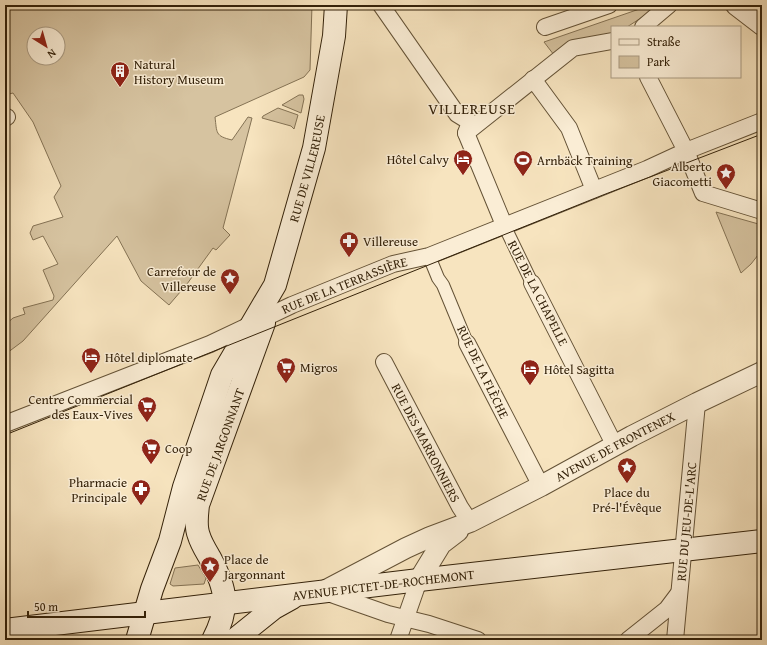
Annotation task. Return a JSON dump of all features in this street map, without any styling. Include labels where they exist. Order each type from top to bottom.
[{"type":"main road","name":"RUE DE VILLEREUSE","points":[[259,321],[275,285],[314,148],[334,36],[336,5]]},
{"type":"main road","name":"RUE DE JARGONNANT","points":[[213,640],[222,617],[224,592],[221,580],[199,537],[197,528],[198,505],[259,321]]},
{"type":"main road","name":"RUE DE JARGONNANT","points":[[144,614],[170,541],[184,487],[222,375],[259,321]]},
{"type":"main road","points":[[170,541],[198,505]]},
{"type":"main road","points":[[170,541],[184,537],[190,539],[196,542],[210,559]]},
{"type":"main road","name":"AVENUE PICTET-DE-ROCHEMONT","points":[[5,630],[419,580],[762,541]]},
{"type":"main road","points":[[234,640],[274,608],[300,594]]},
{"type":"main road","points":[[137,640],[144,614]]},
{"type":"street","points":[[381,5],[457,114],[470,122],[466,133],[504,225]]},
{"type":"street","points":[[545,27],[609,5]]},
{"type":"street","points":[[644,26],[669,5]]},
{"type":"street","points":[[736,5],[762,25]]},
{"type":"street","points":[[466,133],[573,48],[611,42]]},
{"type":"street","points":[[649,78],[686,151],[703,193],[762,211]]},
{"type":"street","points":[[533,79],[569,128],[594,190]]},
{"type":"street","name":"RUE DE LA TERRASSIÈRE","points":[[5,424],[210,344],[292,305],[393,264],[429,256],[647,169],[686,151],[762,121]]},
{"type":"street","name":"RUE DE LA CHAPELLE","points":[[504,225],[615,446]]},
{"type":"street","name":"RUE DE LA FLÈCHE","points":[[429,256],[438,278],[443,285],[467,343],[541,486]]},
{"type":"street","name":"RUE DES MARRONNIERS","points":[[384,362],[456,500],[470,522]]},
{"type":"street","name":"AVENUE DE FRONTENEX","points":[[323,592],[406,548],[470,522],[697,403],[762,372]]},
{"type":"street","name":"RUE DU JEU-DE-L'ARC","points":[[675,640],[697,403]]},
{"type":"street","name":"AVENUE DE FRONTENEX","points":[[419,580],[441,544],[470,522]]},
{"type":"street","points":[[398,640],[419,580]]},
{"type":"street","points":[[323,592],[382,612],[429,624],[478,640]]},
{"type":"street","points":[[628,640],[668,609],[679,593]]},
{"type":"green space","points":[[5,5],[312,5],[310,70],[304,77],[215,117],[218,133],[222,137],[232,140],[248,117],[252,118],[223,228],[230,235],[216,250],[213,248],[187,284],[169,305],[141,281],[117,236],[23,341],[7,353],[5,348],[5,325],[13,318],[25,314],[23,308],[53,300],[54,296],[43,270],[58,264],[43,236],[33,240],[30,233],[33,226],[63,217],[54,197],[61,186],[33,122],[13,93],[5,95]]},
{"type":"green space","points":[[651,5],[657,5],[658,7],[629,26],[611,26],[611,37],[554,55],[544,42]]},
{"type":"green space","points":[[299,95],[303,95],[304,99],[301,113],[282,105]]},
{"type":"green space","points":[[278,108],[298,115],[294,129],[291,126],[262,118]]},
{"type":"green space","points":[[716,212],[762,225],[762,250],[751,264],[741,273]]},
{"type":"green space","points":[[198,565],[206,578],[204,584],[173,586],[170,584],[175,568]]},
{"type":"tram line","points":[[5,435],[603,195],[762,134]]},
{"type":"place","name":"Natural History Museum","points":[[120,88]]},
{"type":"place","name":"Hôtel Calvy","points":[[463,176]]},
{"type":"place","name":"Arnbäck Training","points":[[523,177]]},
{"type":"place","name":"Alberto Giacometti","points":[[726,190]]},
{"type":"place","name":"Villereuse","points":[[349,258]]},
{"type":"place","name":"Carrefour de Villereuse","points":[[230,295]]},
{"type":"place","name":"Hôtel diplomate","points":[[91,374]]},
{"type":"place","name":"Migros","points":[[286,384]]},
{"type":"place","name":"Hôtel Sagitta","points":[[530,386]]},
{"type":"place","name":"Centre Commercial des Eaux-Vives","points":[[147,423]]},
{"type":"place","name":"Coop","points":[[151,465]]},
{"type":"place","name":"Place du Pré-l'Évêque","points":[[627,484]]},
{"type":"place","name":"Pharmacie Principale","points":[[141,506]]},
{"type":"place","name":"Place de Jargonnant","points":[[210,583]]},
{"type":"district","name":"VILLEREUSE","points":[[472,108]]}]
